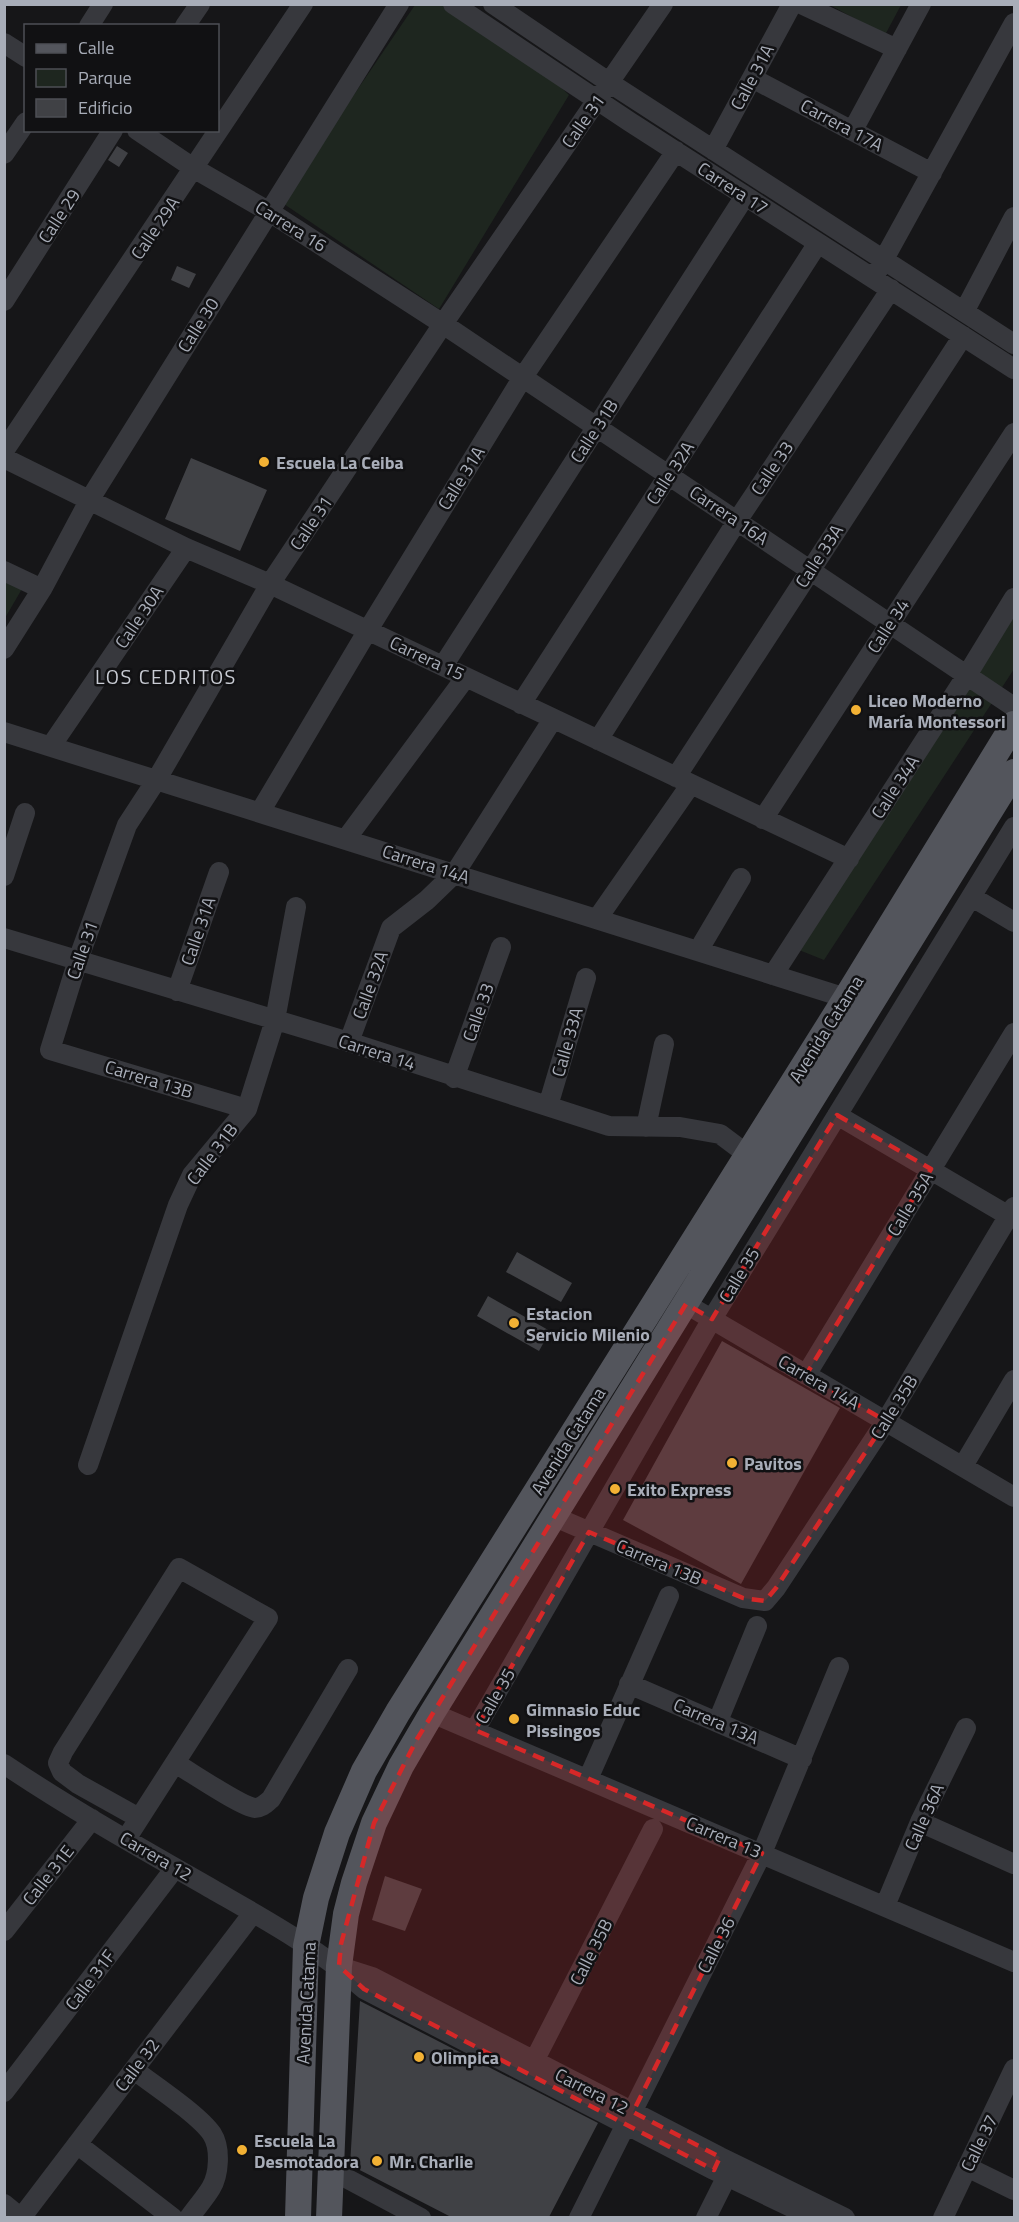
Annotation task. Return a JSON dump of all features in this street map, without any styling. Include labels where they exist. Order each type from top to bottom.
[{"type":"main road","name":"Avenida Catama","points":[[298,2217],[306,1946],[316,1898],[337,1833],[364,1771],[380,1741],[846,998],[1014,724]]},
{"type":"main road","name":"Avenida Catama","points":[[328,2217],[339,1966],[346,1914],[374,1823],[401,1766],[1014,772]]},
{"type":"street","points":[[90,24],[103,4]]},
{"type":"street","points":[[186,24],[200,4]]},
{"type":"street","name":"Calle 29A","points":[[4,450],[195,169],[303,4]]},
{"type":"street","name":"Calle 30","points":[[4,650],[42,589],[90,499],[399,4]]},
{"type":"street","name":"Carrera 17","points":[[453,4],[597,101],[1014,369]]},
{"type":"street","name":"Carrera 17","points":[[493,4],[610,83],[1014,344]]},
{"type":"street","name":"Calle 31","points":[[50,1050],[78,960],[127,825],[157,779],[270,584],[443,324],[663,4]]},
{"type":"street","name":"Calle 31A","points":[[713,150],[792,4]]},
{"type":"street","points":[[801,4],[897,49]]},
{"type":"street","points":[[853,130],[921,4]]},
{"type":"street","points":[[873,278],[1014,23]]},
{"type":"street","points":[[4,43],[24,56]]},
{"type":"street","name":"Carrera 17A","points":[[752,78],[932,172]]},
{"type":"street","points":[[4,154],[24,125]]},
{"type":"street","name":"Calle 29","points":[[4,301],[112,132]]},
{"type":"street","name":"Carrera 16","points":[[140,132],[195,169],[268,211],[443,324]]},
{"type":"street","name":"Calle 31A","points":[[260,812],[523,377],[676,151]]},
{"type":"street","name":"Calle 31B","points":[[443,666],[745,196]]},
{"type":"street","points":[[964,312],[1012,229]]},
{"type":"street","name":"Calle 32A","points":[[521,704],[818,243]]},
{"type":"street","name":"Calle 33","points":[[598,740],[737,521],[891,289]]},
{"type":"street","name":"Carrera 16A","points":[[443,324],[1014,707]]},
{"type":"street","name":"Calle 33A","points":[[597,919],[684,781],[810,570],[963,336]]},
{"type":"street","name":"Calle 34","points":[[763,819],[1014,434]]},
{"type":"street","name":"Carrera 15","points":[[4,458],[186,548],[270,584],[849,859]]},
{"type":"street","name":"Calle 30A","points":[[51,746],[186,548]]},
{"type":"street","points":[[4,571],[42,589]]},
{"type":"street","name":"Calle 34A","points":[[773,975],[967,675],[1014,598]]},
{"type":"street","points":[[346,839],[466,677]]},
{"type":"street","points":[[455,873],[554,719]]},
{"type":"street","name":"Carrera 14A","points":[[4,732],[846,998]]},
{"type":"street","points":[[4,876],[25,813]]},
{"type":"street","name":"Calle 35","points":[[476,1730],[712,1319],[1014,827]]},
{"type":"street","name":"Calle 31A","points":[[177,991],[219,872]]},
{"type":"street","name":"Calle 32A","points":[[349,1042],[391,928],[427,900],[455,873]]},
{"type":"street","points":[[698,951],[741,878]]},
{"type":"street","points":[[972,897],[1014,922]]},
{"type":"street","name":"Calle 31B","points":[[88,1465],[178,1205],[192,1175],[247,1109],[275,1020],[296,907]]},
{"type":"street","name":"Carrera 14","points":[[4,938],[349,1042],[454,1078],[609,1126],[680,1127],[720,1134],[748,1155]]},
{"type":"street","name":"Calle 33","points":[[454,1078],[501,947]]},
{"type":"street","name":"Calle 33A","points":[[548,1106],[586,978]]},
{"type":"street","name":"Calle 35A","points":[[807,1375],[930,1168],[1014,1033]]},
{"type":"street","points":[[646,1127],[664,1044]]},
{"type":"street","name":"Carrera 13B","points":[[50,1050],[247,1109]]},
{"type":"street","points":[[837,1115],[1013,1214]]},
{"type":"street","name":"Calle 35B","points":[[765,1601],[776,1588],[886,1420],[1013,1214]]},
{"type":"street","name":"Carrera 14A","points":[[686,1304],[1014,1497]]},
{"type":"street","points":[[963,1466],[1014,1380]]},
{"type":"street","name":"Carrera 13B","points":[[555,1517],[743,1598],[765,1601]]},
{"type":"street","points":[[126,1839],[268,1618],[179,1568],[58,1763],[62,1772],[78,1784],[139,1818]]},
{"type":"street","points":[[588,1779],[669,1596]]},
{"type":"street","points":[[718,1721],[757,1626]]},
{"type":"street","name":"Calle 36","points":[[579,2217],[762,1853],[838,1667]]},
{"type":"street","points":[[175,1763],[241,1802],[254,1808],[263,1806],[271,1799],[348,1669]]},
{"type":"street","name":"Carrera 13A","points":[[629,1684],[802,1759]]},
{"type":"street","name":"Carrera 13","points":[[432,1713],[1014,1962]]},
{"type":"street","name":"Calle 36A","points":[[885,1906],[921,1822],[966,1728]]},
{"type":"street","name":"Carrera 12","points":[[7,1770],[253,1913],[339,1966],[364,1989],[531,2068],[814,2217]]},
{"type":"street","name":"Calle 31E","points":[[4,1931],[92,1819]]},
{"type":"street","points":[[921,1822],[1013,1858]]},
{"type":"street","name":"Calle 35B","points":[[531,2068],[653,1829]]},
{"type":"street","name":"Calle 31F","points":[[4,2092],[175,1868]]},
{"type":"street","name":"Calle 32","points":[[21,2217],[253,1913]]},
{"type":"street","name":"Calle 37","points":[[943,2217],[1014,2069]]},
{"type":"street","points":[[134,2070],[198,2120],[214,2136],[217,2160],[212,2186],[189,2217]]},
{"type":"street","points":[[77,2144],[173,2217]]},
{"type":"street","points":[[967,2167],[1014,2190]]},
{"type":"street","points":[[706,2217],[720,2168]]},
{"type":"street","name":"Carrera 12","points":[[720,2168],[845,2217]]},
{"type":"street","points":[[331,2170],[421,2217]]},
{"type":"street","points":[[4,2204],[21,2217]]},
{"type":"highlighted area","points":[[837,1115],[931,1169],[806,1375],[886,1421],[776,1588],[765,1601],[743,1598],[589,1532],[475,1730],[762,1853],[633,2112],[720,2157],[714,2170],[364,1989],[339,1966],[341,1944],[374,1823],[417,1739],[686,1304],[712,1319]]},
{"type":"green space","points":[[415,5],[444,5],[547,74],[569,95],[439,309],[281,202]]},
{"type":"green space","points":[[830,5],[901,5],[885,35]]},
{"type":"green space","points":[[5,572],[26,582],[5,618]]},
{"type":"green space","points":[[1014,612],[1014,669],[824,960],[799,950]]},
{"type":"building","points":[[117,146],[128,153],[119,167],[108,160]]},
{"type":"building","points":[[177,266],[196,274],[189,288],[171,280]]},
{"type":"building","points":[[191,458],[267,490],[240,551],[165,519]]},
{"type":"building","name":"Estacion Servicio Milenio","points":[[517,1252],[572,1283],[561,1302],[506,1272]]},
{"type":"building","name":"Estacion Servicio Milenio","points":[[488,1296],[550,1331],[539,1351],[477,1316]]},
{"type":"building","name":"Pavitos","points":[[722,1341],[840,1408],[741,1584],[623,1520]]},
{"type":"building","points":[[385,1876],[422,1889],[405,1931],[372,1920]]},
{"type":"building","name":"Olimpica","points":[[360,2001],[598,2123],[549,2217],[451,2217],[350,2165]]},
{"type":"place","name":"Escuela La Ceiba","points":[[264,462]]},
{"type":"place","name":"Liceo Moderno María Montessori","points":[[856,710]]},
{"type":"place","name":"Estacion Servicio Milenio","points":[[514,1323]]},
{"type":"place","name":"Pavitos","points":[[732,1463]]},
{"type":"place","name":"Exito Express","points":[[615,1489]]},
{"type":"place","name":"Gimnasio Educ Pissingos","points":[[514,1719]]},
{"type":"place","name":"Olimpica","points":[[419,2057]]},
{"type":"place","name":"Escuela La Desmotadora","points":[[242,2150]]},
{"type":"place","name":"Mr. Charlie","points":[[377,2161]]},
{"type":"district","name":"LOS CEDRITOS","points":[[166,676]]}]
